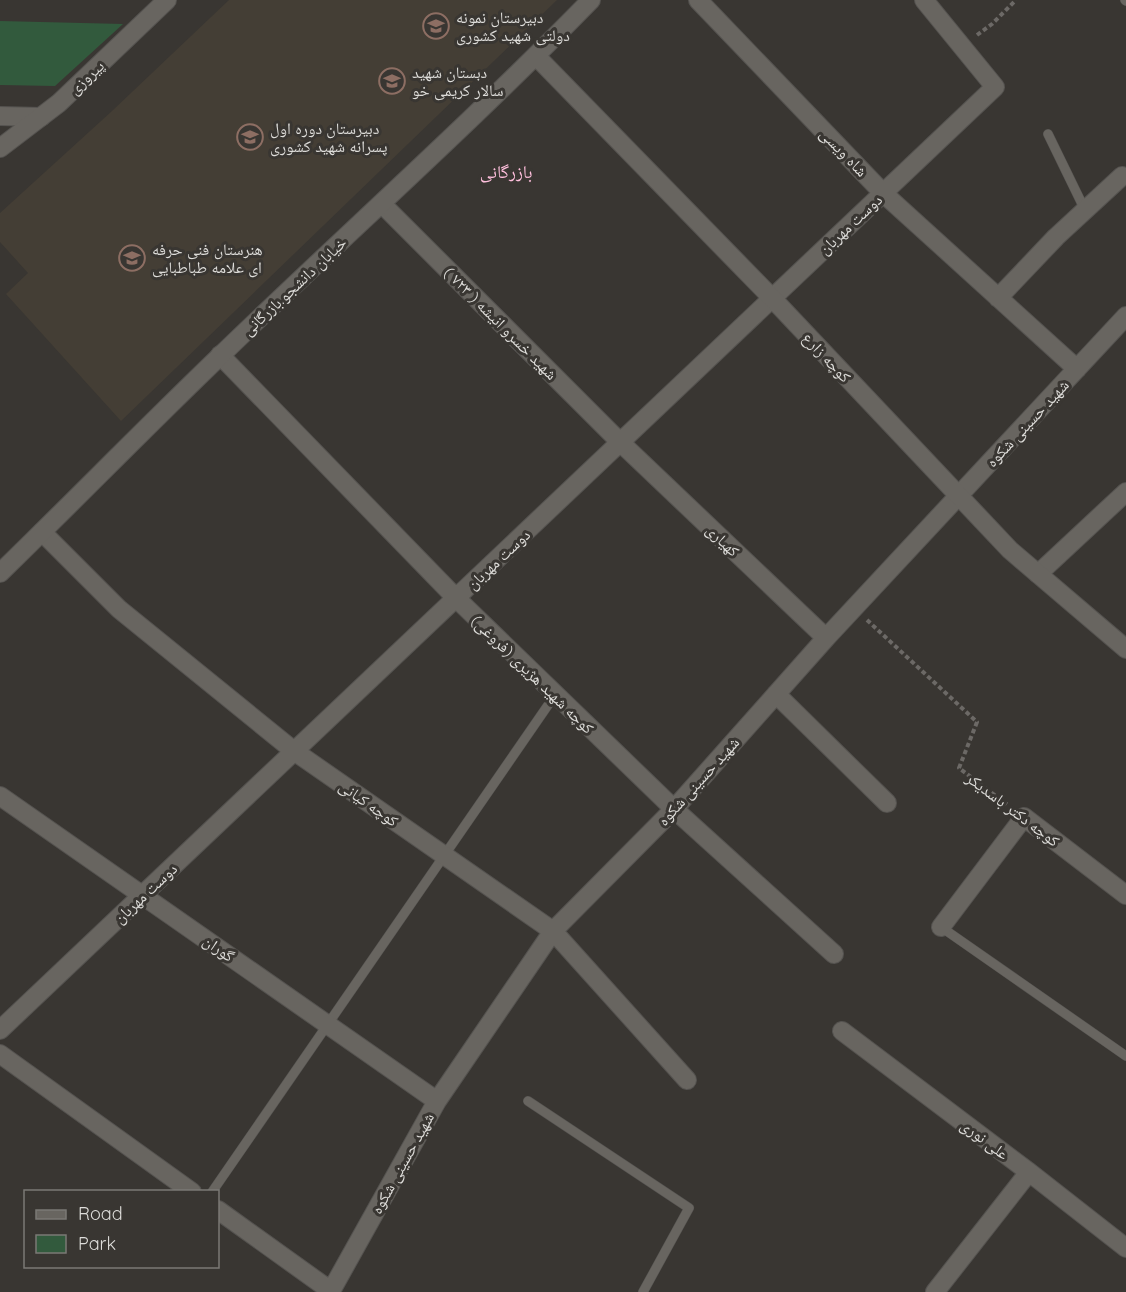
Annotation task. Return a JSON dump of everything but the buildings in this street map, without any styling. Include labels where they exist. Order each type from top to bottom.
[{"type":"street","name":"پیروزی","points":[[0,148],[59,103],[167,0]]},
{"type":"street","name":"خیابان دانشجو.بازرگانی","points":[[0,573],[220,355],[382,204],[591,0]]},
{"type":"street","name":"شاه ویسی","points":[[698,0],[883,193],[1077,369]]},
{"type":"street","points":[[924,0],[961,46]]},
{"type":"street","name":"دوست مهربان","points":[[0,1030],[995,87],[961,46]]},
{"type":"street","name":"کوچه زارع","points":[[536,56],[772,298],[1010,550],[1126,649]]},
{"type":"street","points":[[0,116],[40,117]]},
{"type":"street","points":[[998,298],[1085,210],[1124,178]]},
{"type":"street","name":"شهید خسرو انیشه ( ۷۲۳ )","points":[[382,204],[620,442]]},
{"type":"street","name":"شهید حسینی شکوه","points":[[331,1291],[437,1101],[553,931],[674,809],[826,638],[1126,316]]},
{"type":"street","name":"کوچه شهید هژیری (فروغی)","points":[[220,355],[456,598],[555,696],[674,809],[834,954]]},
{"type":"street","name":"کهیاری","points":[[620,442],[826,638]]},
{"type":"street","points":[[1038,574],[1126,492]]},
{"type":"street","name":"کوچه کیانی","points":[[42,532],[119,609],[294,751],[553,931],[687,1080]]},
{"type":"street","points":[[776,694],[887,803]]},
{"type":"street","name":"گوران","points":[[0,796],[437,1101]]},
{"type":"street","points":[[941,927],[1024,817]]},
{"type":"street","name":"کوچه دکتر باسدیکر","points":[[1024,817],[1126,895]]},
{"type":"street","name":"علی نوری","points":[[842,1031],[1126,1248]]},
{"type":"street","points":[[0,1054],[191,1190]]},
{"type":"street","points":[[935,1292],[1029,1172]]},
{"type":"street","points":[[219,1211],[331,1291]]},
{"type":"lane","points":[[1048,134],[1085,210]]},
{"type":"lane","points":[[213,1190],[555,696]]},
{"type":"lane","points":[[941,927],[1126,1056]]},
{"type":"lane","points":[[528,1101],[688,1208],[643,1292]]},
{"type":"path","points":[[961,46],[992,24],[1016,0]]},
{"type":"path","name":"کوچه دکتر باسدیکر","points":[[854,608],[977,722],[959,768],[1024,817]]},
{"type":"shaded area","points":[[229,0],[557,0],[121,421],[6,294],[28,273],[0,242],[0,213]]},
{"type":"green space","points":[[0,21],[123,24],[55,86],[0,85]]},
{"type":"place","name":"دبیرستان نمونه دولتی شهید کشوری","points":[[436,26]]},
{"type":"place","name":"دبستان شهید سالار کریمی خو","points":[[392,81]]},
{"type":"place","name":"دبیرستان دوره اول پسرانه شهید کشوری","points":[[250,137]]},
{"type":"place","name":"هنرستان فنی حرفه ای علامه طباطبایی","points":[[132,258]]},
{"type":"district","name":"بازرگانی","points":[[506,172]]}]
